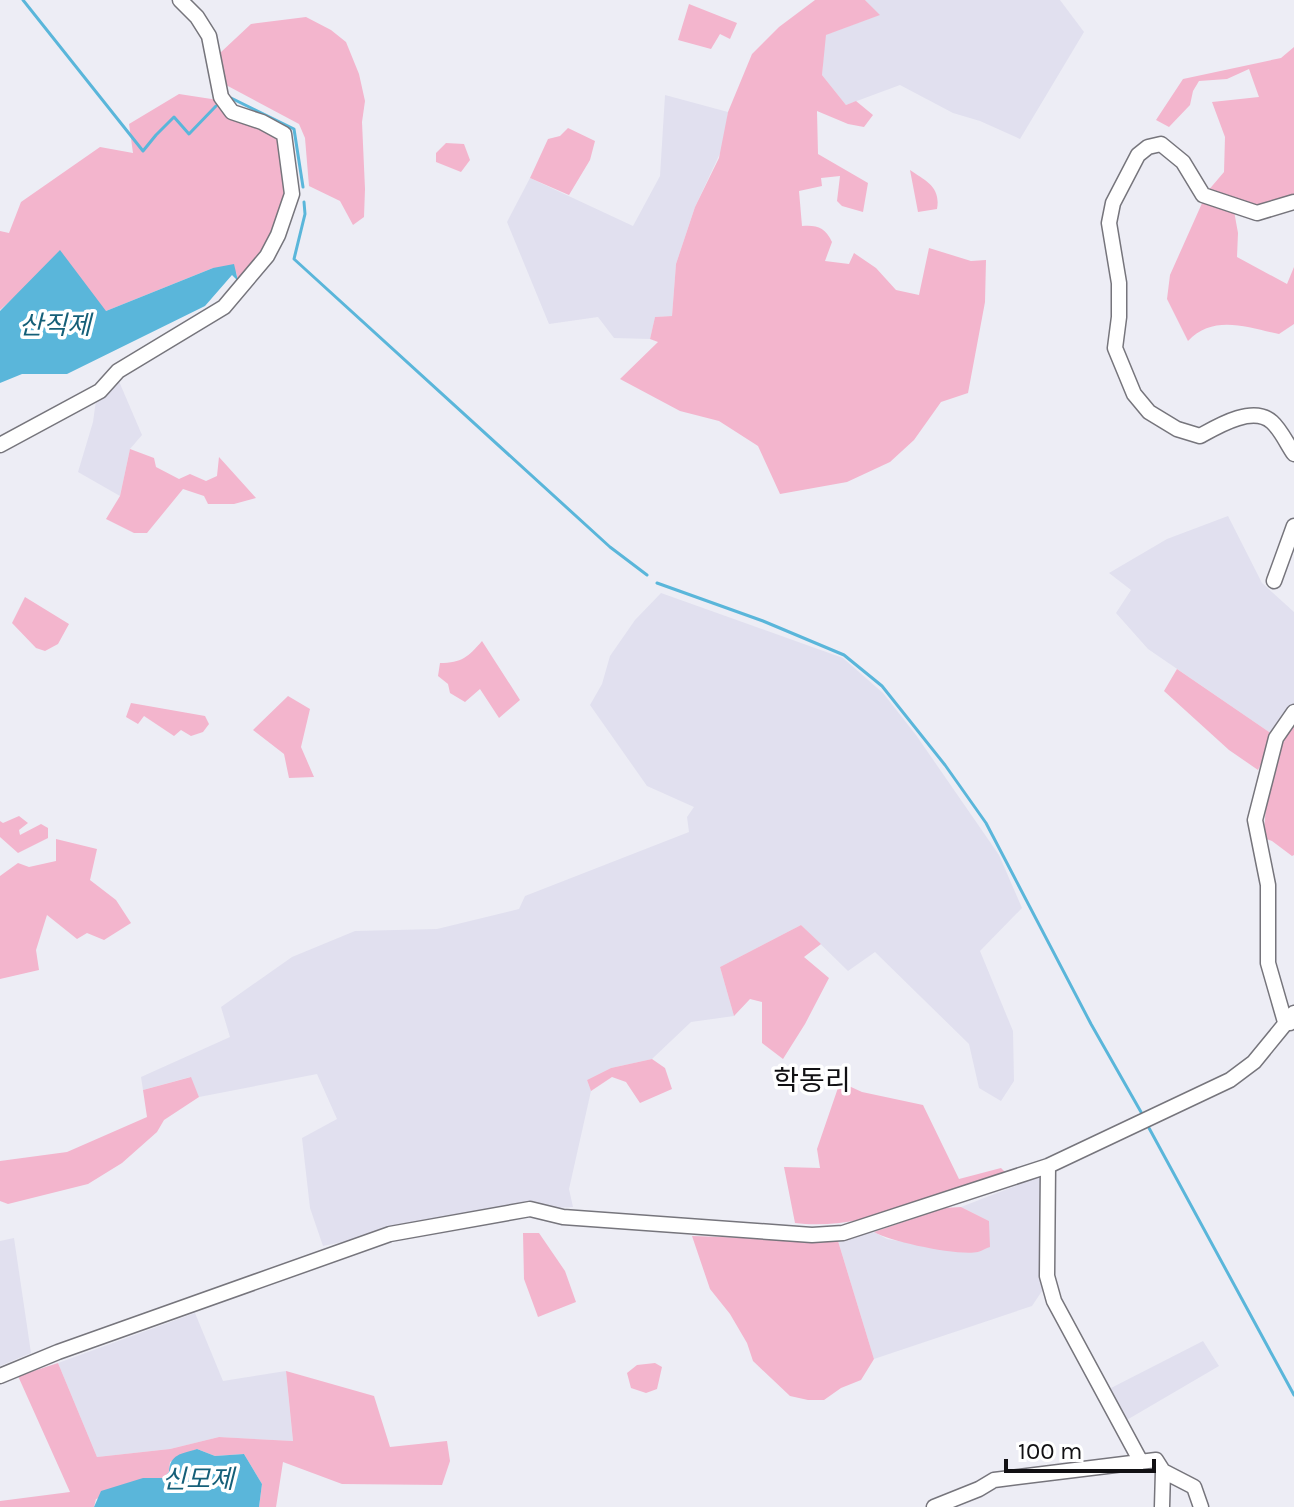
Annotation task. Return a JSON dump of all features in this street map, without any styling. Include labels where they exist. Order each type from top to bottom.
[{"type":"street","points":[[0,445],[100,391],[118,371],[224,307],[267,256],[278,235],[292,194],[284,134],[262,122],[232,112],[226,105],[221,97],[209,36],[197,17],[180,0]]},
{"type":"street","points":[[1294,202],[1257,213],[1203,195],[1183,162],[1161,144],[1148,147],[1138,155],[1113,203],[1109,223],[1119,283],[1115,348],[1134,394],[1149,412],[1177,429],[1200,436],[1236,417],[1262,417],[1271,422],[1294,454]]},
{"type":"street","points":[[1274,581],[1294,526]]},
{"type":"street","points":[[0,1376],[58,1352],[390,1234],[530,1209],[563,1217],[812,1235],[843,1233],[1048,1166],[1230,1080],[1254,1062],[1291,1019],[1268,963],[1268,885],[1255,820],[1276,738],[1294,712]]},
{"type":"street","points":[[1048,1166],[1047,1276],[1054,1301],[1154,1464],[1162,1507]]},
{"type":"street","points":[[934,1507],[994,1480],[1154,1464],[1194,1487],[1201,1507]]},
{"type":"shaded area","points":[[815,0],[865,0],[880,15],[826,35],[822,75],[846,105],[856,101],[873,115],[864,127],[817,111],[818,154],[868,183],[863,212],[842,206],[837,201],[840,176],[821,178],[822,186],[799,191],[802,226],[820,228],[829,237],[832,242],[825,261],[849,264],[854,253],[876,268],[896,290],[919,295],[929,248],[971,261],[986,260],[985,302],[968,393],[941,402],[914,440],[890,462],[847,482],[780,494],[758,446],[719,421],[680,411],[620,379],[658,342],[650,339],[655,317],[672,316],[676,264],[695,207],[719,158],[728,112],[752,54],[779,27]]},
{"type":"shaded area","points":[[865,0],[1060,0],[1084,32],[1020,139],[953,113],[900,85],[846,105],[822,75],[825,35],[879,15]]},
{"type":"shaded area","points":[[689,4],[737,23],[730,39],[720,34],[711,49],[678,40]]},
{"type":"shaded area","points":[[306,17],[346,42],[359,74],[365,101],[362,122],[364,217],[353,225],[340,201],[309,186],[305,138],[299,124],[226,85],[220,53],[251,24]]},
{"type":"shaded area","points":[[1294,47],[1294,200],[1254,206],[1207,192],[1224,172],[1225,137],[1212,102],[1259,97],[1249,69],[1227,79],[1199,81],[1190,105],[1169,127],[1156,120],[1183,79],[1281,58]]},
{"type":"shaded area","points":[[179,94],[218,100],[278,137],[286,189],[264,252],[238,281],[236,272],[213,268],[106,311],[18,294],[0,310],[0,231],[9,233],[21,202],[100,147],[133,153],[129,124]]},
{"type":"shaded area","points":[[665,95],[728,112],[723,147],[695,207],[676,264],[672,316],[655,317],[650,339],[614,338],[598,317],[549,324],[507,222],[530,178],[633,226],[660,176]]},
{"type":"shaded area","points":[[568,128],[595,141],[590,160],[569,195],[530,178],[548,139],[560,136]]},
{"type":"shaded area","points":[[446,143],[464,144],[470,160],[461,172],[436,162],[436,153]]},
{"type":"shaded area","points":[[910,170],[927,181],[934,190],[937,209],[918,212]]},
{"type":"shaded area","points":[[1203,201],[1234,211],[1238,233],[1237,257],[1287,284],[1294,267],[1294,324],[1279,334],[1243,326],[1219,325],[1198,333],[1188,341],[1167,299],[1170,275]]},
{"type":"shaded area","points":[[118,379],[142,435],[130,449],[120,496],[78,472],[93,422],[96,400]]},
{"type":"shaded area","points":[[130,449],[154,458],[156,467],[179,479],[190,474],[206,481],[217,476],[219,457],[256,498],[234,504],[208,504],[204,496],[183,489],[147,533],[134,533],[106,519],[120,496]]},
{"type":"shaded area","points":[[1228,516],[1262,583],[1294,612],[1294,706],[1275,736],[1148,649],[1116,613],[1131,590],[1109,573],[1167,539]]},
{"type":"shaded area","points":[[661,593],[843,658],[883,693],[916,735],[999,855],[1022,908],[980,951],[1013,1031],[1014,1081],[1001,1101],[979,1088],[969,1044],[875,952],[848,971],[801,925],[720,967],[734,1016],[691,1022],[652,1059],[611,1068],[587,1080],[591,1091],[569,1189],[573,1207],[491,1211],[323,1246],[310,1208],[302,1138],[337,1119],[317,1074],[199,1097],[190,1077],[143,1090],[141,1077],[230,1037],[221,1007],[292,957],[355,931],[437,929],[519,909],[525,896],[689,832],[687,817],[694,807],[647,786],[590,705],[602,684],[610,656],[635,620]]},
{"type":"shaded area","points":[[25,597],[69,624],[58,644],[45,651],[36,648],[12,623]]},
{"type":"shaded area","points":[[482,641],[520,700],[499,718],[480,689],[465,702],[450,693],[448,684],[438,676],[440,663],[464,658]]},
{"type":"shaded area","points":[[1177,669],[1275,736],[1258,770],[1229,750],[1164,691]]},
{"type":"shaded area","points":[[288,696],[310,709],[301,747],[314,777],[289,778],[284,754],[253,730]]},
{"type":"shaded area","points":[[131,703],[205,716],[209,724],[203,732],[191,736],[181,730],[174,736],[144,716],[138,724],[126,717]]},
{"type":"shaded area","points":[[1294,724],[1292,856],[1264,838],[1271,778],[1280,750]]},
{"type":"shaded area","points":[[19,816],[28,823],[19,830],[20,835],[41,824],[48,828],[48,838],[18,853],[0,837],[0,821],[3,823]]},
{"type":"shaded area","points":[[56,839],[97,849],[90,880],[116,900],[131,923],[104,940],[87,933],[77,939],[47,915],[36,950],[39,970],[0,979],[0,876],[18,863],[29,867],[56,861]]},
{"type":"shaded area","points":[[801,925],[821,944],[804,957],[829,978],[783,1059],[762,1043],[762,1002],[750,999],[734,1016],[720,967]]},
{"type":"shaded area","points":[[652,1059],[665,1068],[672,1089],[640,1103],[626,1082],[612,1077],[591,1091],[587,1080],[611,1068]]},
{"type":"shaded area","points":[[191,1077],[199,1097],[164,1120],[157,1132],[122,1163],[88,1184],[8,1204],[0,1201],[0,1161],[67,1152],[147,1117],[143,1090]]},
{"type":"shaded area","points":[[840,1082],[862,1092],[923,1105],[959,1179],[1001,1168],[1006,1173],[874,1217],[847,1222],[795,1223],[784,1167],[820,1168],[817,1149]]},
{"type":"shaded area","points":[[1041,1176],[1044,1288],[1032,1306],[874,1359],[838,1241],[874,1232],[887,1239],[979,1252],[989,1221],[961,1207]]},
{"type":"shaded area","points":[[961,1207],[989,1221],[990,1247],[968,1253],[941,1250],[874,1232],[944,1208]]},
{"type":"shaded area","points":[[523,1233],[539,1233],[565,1271],[576,1302],[538,1317],[524,1279]]},
{"type":"shaded area","points":[[692,1236],[838,1241],[874,1359],[861,1380],[841,1388],[824,1400],[790,1396],[753,1361],[747,1343],[730,1314],[710,1289]]},
{"type":"shaded area","points":[[14,1238],[31,1353],[0,1366],[0,1241]]},
{"type":"shaded area","points":[[195,1313],[223,1381],[286,1371],[293,1441],[219,1437],[170,1449],[97,1457],[58,1363]]},
{"type":"shaded area","points":[[1203,1341],[1219,1366],[1125,1421],[1111,1388]]},
{"type":"shaded area","points":[[58,1363],[97,1457],[170,1449],[219,1437],[293,1441],[286,1371],[374,1396],[390,1447],[447,1441],[450,1461],[442,1485],[342,1484],[283,1462],[276,1507],[259,1507],[262,1484],[244,1454],[215,1456],[197,1449],[170,1462],[169,1472],[163,1478],[96,1499],[94,1507],[0,1507],[0,1501],[70,1492],[18,1376]]},
{"type":"shaded area","points":[[655,1363],[662,1367],[657,1389],[646,1393],[631,1388],[627,1373],[637,1365]]},
{"type":"water","name":"산직제","points":[[60,250],[106,311],[213,268],[234,264],[238,281],[232,275],[205,306],[67,374],[22,374],[0,383],[0,311]]},
{"type":"water","name":"신모제","points":[[197,1449],[215,1456],[244,1454],[262,1484],[259,1507],[94,1507],[101,1491],[143,1478],[163,1478],[174,1458]]},
{"type":"waterway","points":[[23,0],[143,151],[174,117],[189,134],[216,106]]},
{"type":"waterway","points":[[231,98],[294,129],[303,187]]},
{"type":"waterway","points":[[304,202],[305,214],[294,259],[610,547],[647,575]]},
{"type":"waterway","points":[[657,583],[763,621],[844,655],[882,686],[945,765],[986,823],[1091,1024],[1141,1112]]},
{"type":"waterway","points":[[1149,1128],[1294,1395]]},
{"type":"district","name":"학동리","points":[[812,1080]]}]
